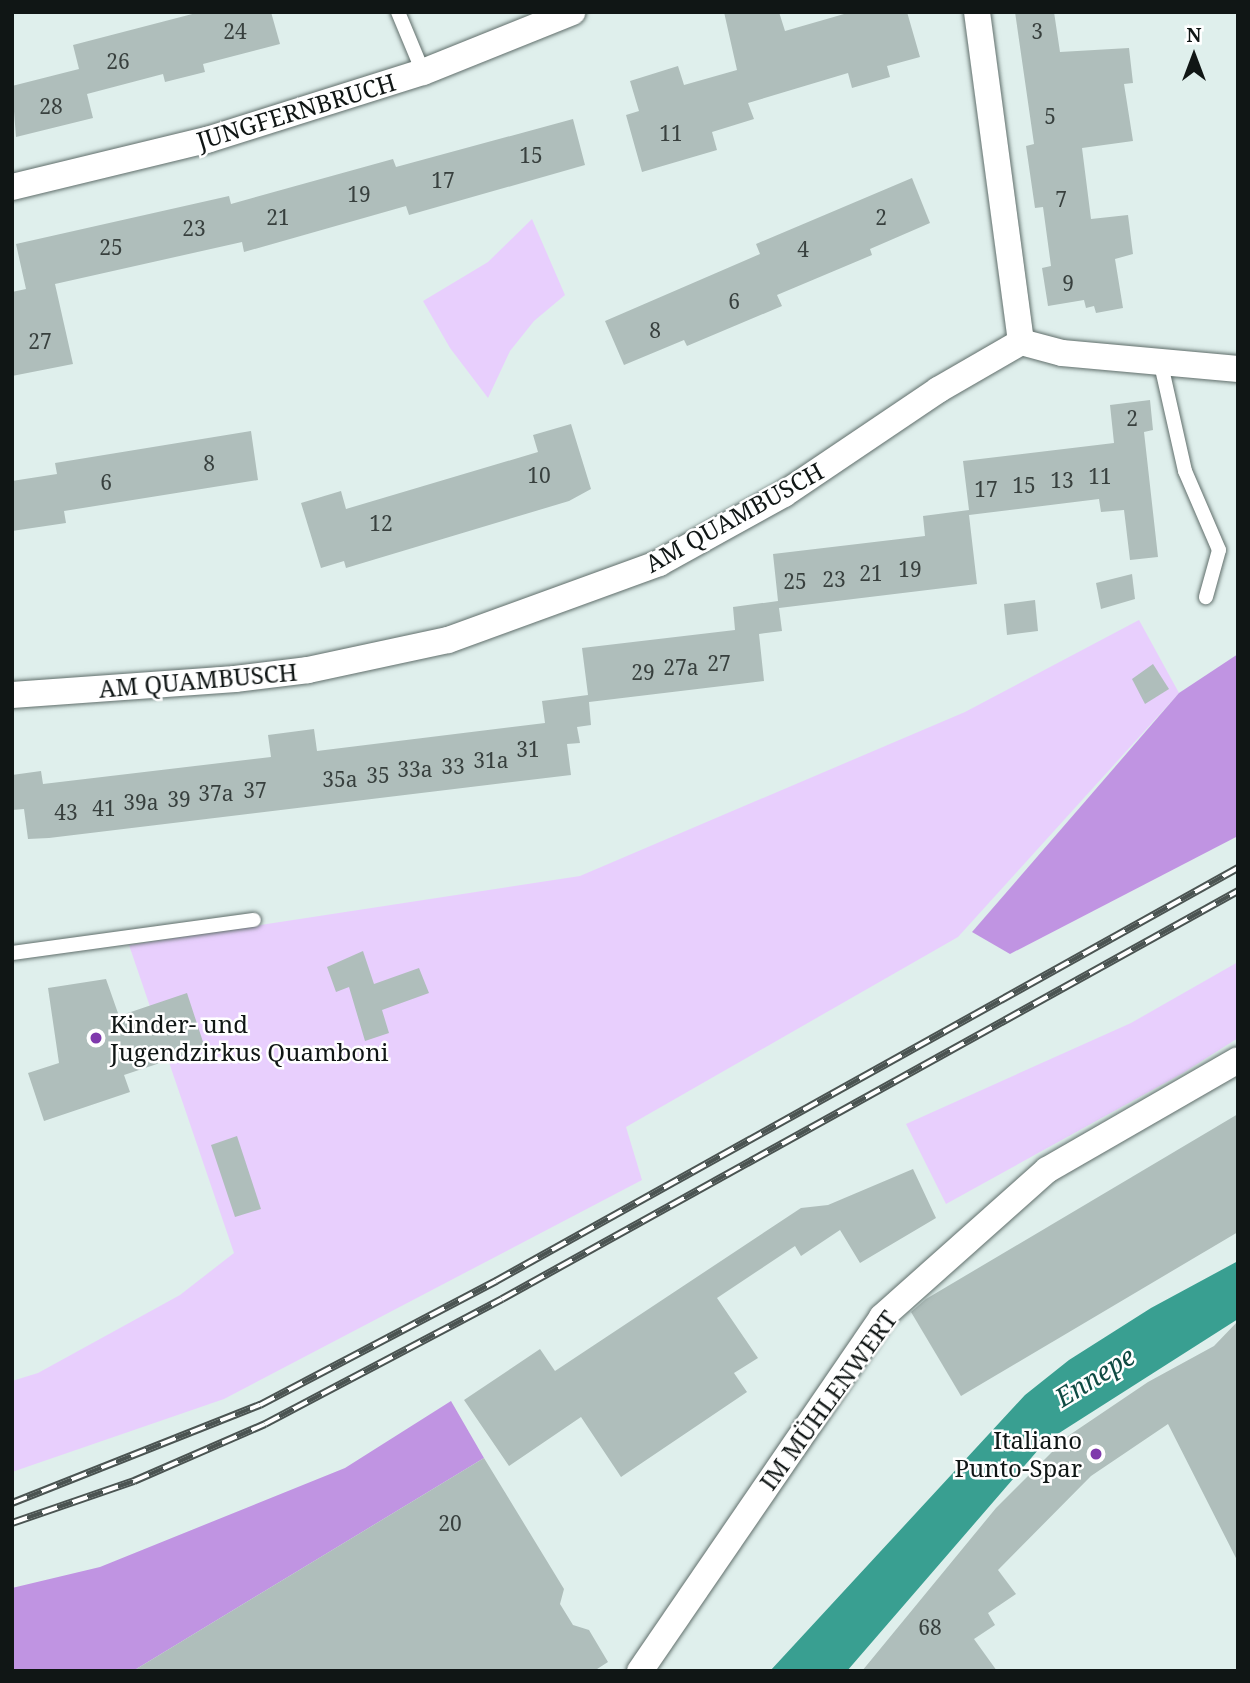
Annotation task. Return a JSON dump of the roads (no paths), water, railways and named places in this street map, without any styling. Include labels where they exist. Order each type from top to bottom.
[{"type":"street","name":"JUNGFERNBRUCH","points":[[12,187],[207,140],[423,72],[572,12]]},
{"type":"street","points":[[976,12],[1021,342],[1062,353],[1238,369]]},
{"type":"street","name":"AM QUAMBUSCH","points":[[12,695],[234,679],[308,670],[448,640],[659,563],[784,494],[938,390],[1021,342]]},
{"type":"street","name":"IM MÜHLENWERT","points":[[640,1671],[882,1317],[1047,1170],[1238,1060]]},
{"type":"lane","points":[[398,12],[423,72]]},
{"type":"lane","points":[[1160,360],[1185,471],[1219,550],[1206,597]]},
{"type":"lane","points":[[12,953],[254,920]]},
{"type":"water","name":"Ennepe","points":[[1238,1261],[1238,1319],[1045,1442],[847,1671],[770,1671],[1025,1395],[1069,1360],[1151,1308]]},
{"type":"railway","points":[[12,1503],[260,1405],[496,1281],[1238,868]]},
{"type":"railway","points":[[12,1523],[134,1481],[265,1424],[502,1299],[1238,891]]},
{"type":"place","name":"Kinder- und Jugendzirkus Quamboni","points":[[96,1038]]},
{"type":"place","name":"Italiano Punto-Spar","points":[[1096,1454]]}]
